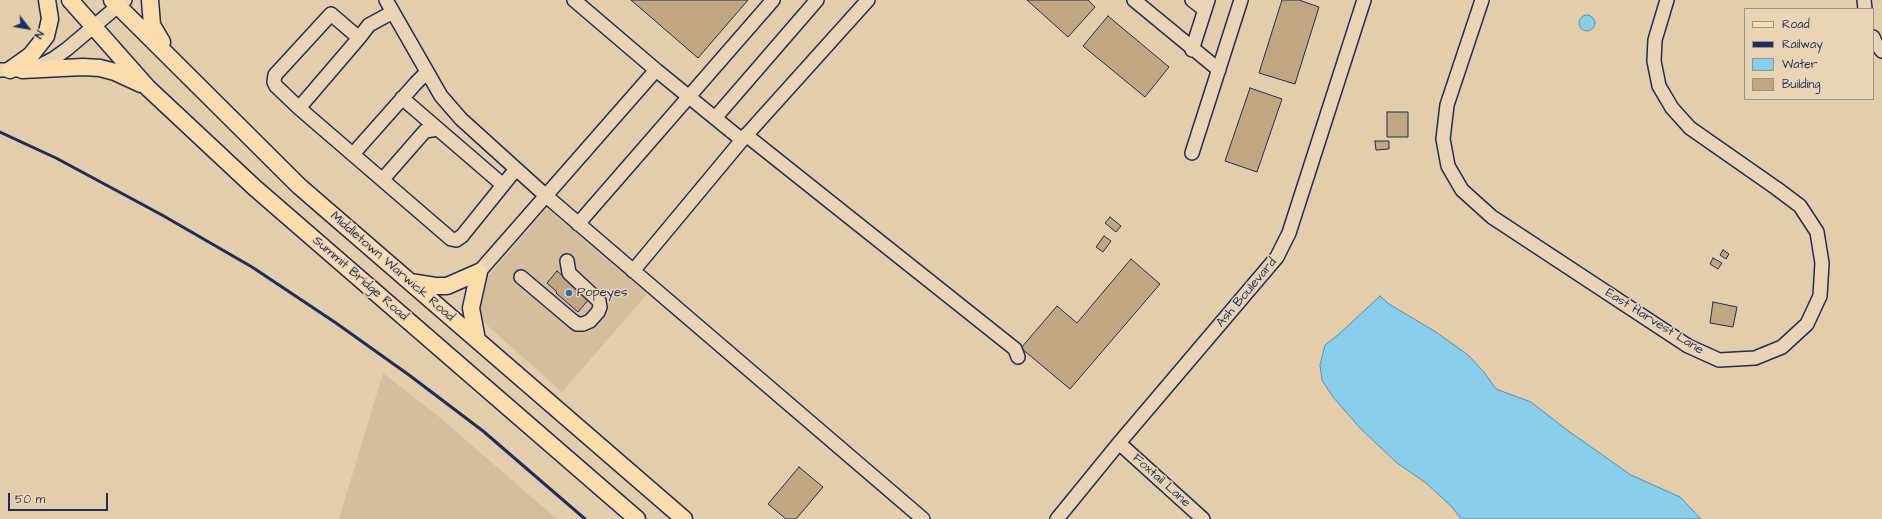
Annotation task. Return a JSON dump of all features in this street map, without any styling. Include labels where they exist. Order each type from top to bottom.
[{"type":"main road","points":[[11,70],[31,55],[46,36],[50,19],[47,0]]},
{"type":"main road","points":[[70,0],[94,27]]},
{"type":"main road","points":[[150,0],[150,12],[154,29],[178,67]]},
{"type":"main road","name":"Middletown Warwick Road","points":[[118,2],[178,67],[299,186],[684,519]]},
{"type":"main road","name":"Summit Bridge Road","points":[[94,27],[148,88],[261,193],[637,519]]},
{"type":"main road","points":[[11,70],[83,67],[100,68],[123,75],[148,88]]},
{"type":"main road","points":[[409,282],[435,286],[447,286],[479,272]]},
{"type":"main road","points":[[477,340],[471,308],[479,272]]},
{"type":"street","points":[[386,0],[440,96],[461,119],[578,224],[923,519]]},
{"type":"street","points":[[574,0],[715,118],[744,138],[1015,349],[1018,357]]},
{"type":"street","points":[[578,224],[773,0]]},
{"type":"street","points":[[715,118],[817,0]]},
{"type":"street","points":[[633,271],[744,138],[868,0]]},
{"type":"street","points":[[1134,0],[1192,50],[1219,70]]},
{"type":"street","points":[[1192,0],[1206,5],[1192,50]]},
{"type":"street","points":[[1192,153],[1241,0]]},
{"type":"street","name":"Ash Boulevard","points":[[1057,519],[1119,443],[1277,257],[1289,233],[1364,0]]},
{"type":"street","name":"East Harvest Lane","points":[[1482,0],[1447,105],[1443,139],[1448,166],[1462,190],[1492,217],[1688,346],[1719,360],[1755,358],[1782,347],[1807,324],[1820,296],[1822,263],[1817,232],[1800,206],[1690,128],[1672,108],[1659,86],[1654,62],[1655,40],[1667,0]]},
{"type":"street","points":[[11,70],[39,66],[53,59],[94,27],[118,2]]},
{"type":"street","points":[[299,108],[370,25],[393,12]]},
{"type":"street","points":[[358,38],[331,14],[275,75],[274,82],[276,86],[299,108],[451,239],[456,240],[462,236],[516,169]]},
{"type":"street","points":[[1874,40],[1882,51]]},
{"type":"street","points":[[479,272],[656,70]]},
{"type":"street","points":[[353,154],[427,72]]},
{"type":"street","points":[[402,98],[503,185]]},
{"type":"street","points":[[386,182],[425,131],[438,129]]},
{"type":"street","points":[[521,277],[575,323],[587,323],[598,312],[599,301],[569,273],[567,261]]},
{"type":"street","name":"Foxtail Lane","points":[[1119,443],[1203,519]]},
{"type":"shaded area","points":[[545,210],[550,211],[647,294],[562,392],[489,327],[484,322],[479,311],[485,280]]},
{"type":"shaded area","points":[[383,373],[439,417],[557,519],[339,519]]},
{"type":"water","points":[[1584,15],[1590,15],[1595,20],[1593,29],[1590,31],[1584,31],[1579,26],[1579,20]]},
{"type":"water","points":[[1380,296],[1389,304],[1436,332],[1468,355],[1484,372],[1496,389],[1531,402],[1567,430],[1631,475],[1680,497],[1701,519],[1461,519],[1452,507],[1426,483],[1397,463],[1360,428],[1333,397],[1322,380],[1320,365],[1325,345]]},
{"type":"building","points":[[631,0],[748,0],[698,58]]},
{"type":"building","points":[[1027,0],[1088,0],[1095,7],[1068,37]]},
{"type":"building","points":[[1282,0],[1299,0],[1319,7],[1295,84],[1259,73]]},
{"type":"building","points":[[1108,16],[1169,67],[1145,97],[1083,46]]},
{"type":"building","points":[[1250,88],[1282,99],[1257,172],[1225,161]]},
{"type":"building","points":[[1387,112],[1408,112],[1408,137],[1387,137]]},
{"type":"building","points":[[1375,141],[1389,141],[1389,149],[1376,150]]},
{"type":"building","points":[[1110,217],[1121,226],[1116,232],[1105,223]]},
{"type":"building","points":[[1104,236],[1111,241],[1103,252],[1096,247]]},
{"type":"building","points":[[1723,250],[1729,254],[1726,259],[1720,255]]},
{"type":"building","points":[[1713,258],[1722,263],[1718,269],[1710,264]]},
{"type":"building","points":[[1131,259],[1160,284],[1070,389],[1021,348],[1057,306],[1077,323]]},
{"type":"building","name":"Popeyes","points":[[557,271],[564,277],[565,275],[589,299],[578,312],[547,283]]},
{"type":"building","points":[[1713,302],[1737,307],[1733,327],[1710,323]]},
{"type":"building","points":[[799,467],[823,487],[796,519],[786,519],[768,504]]},
{"type":"railway","points":[[0,132],[56,158],[162,215],[252,267],[336,323],[409,375],[483,431],[585,519]]},
{"type":"place","name":"Popeyes","points":[[569,293]]}]
